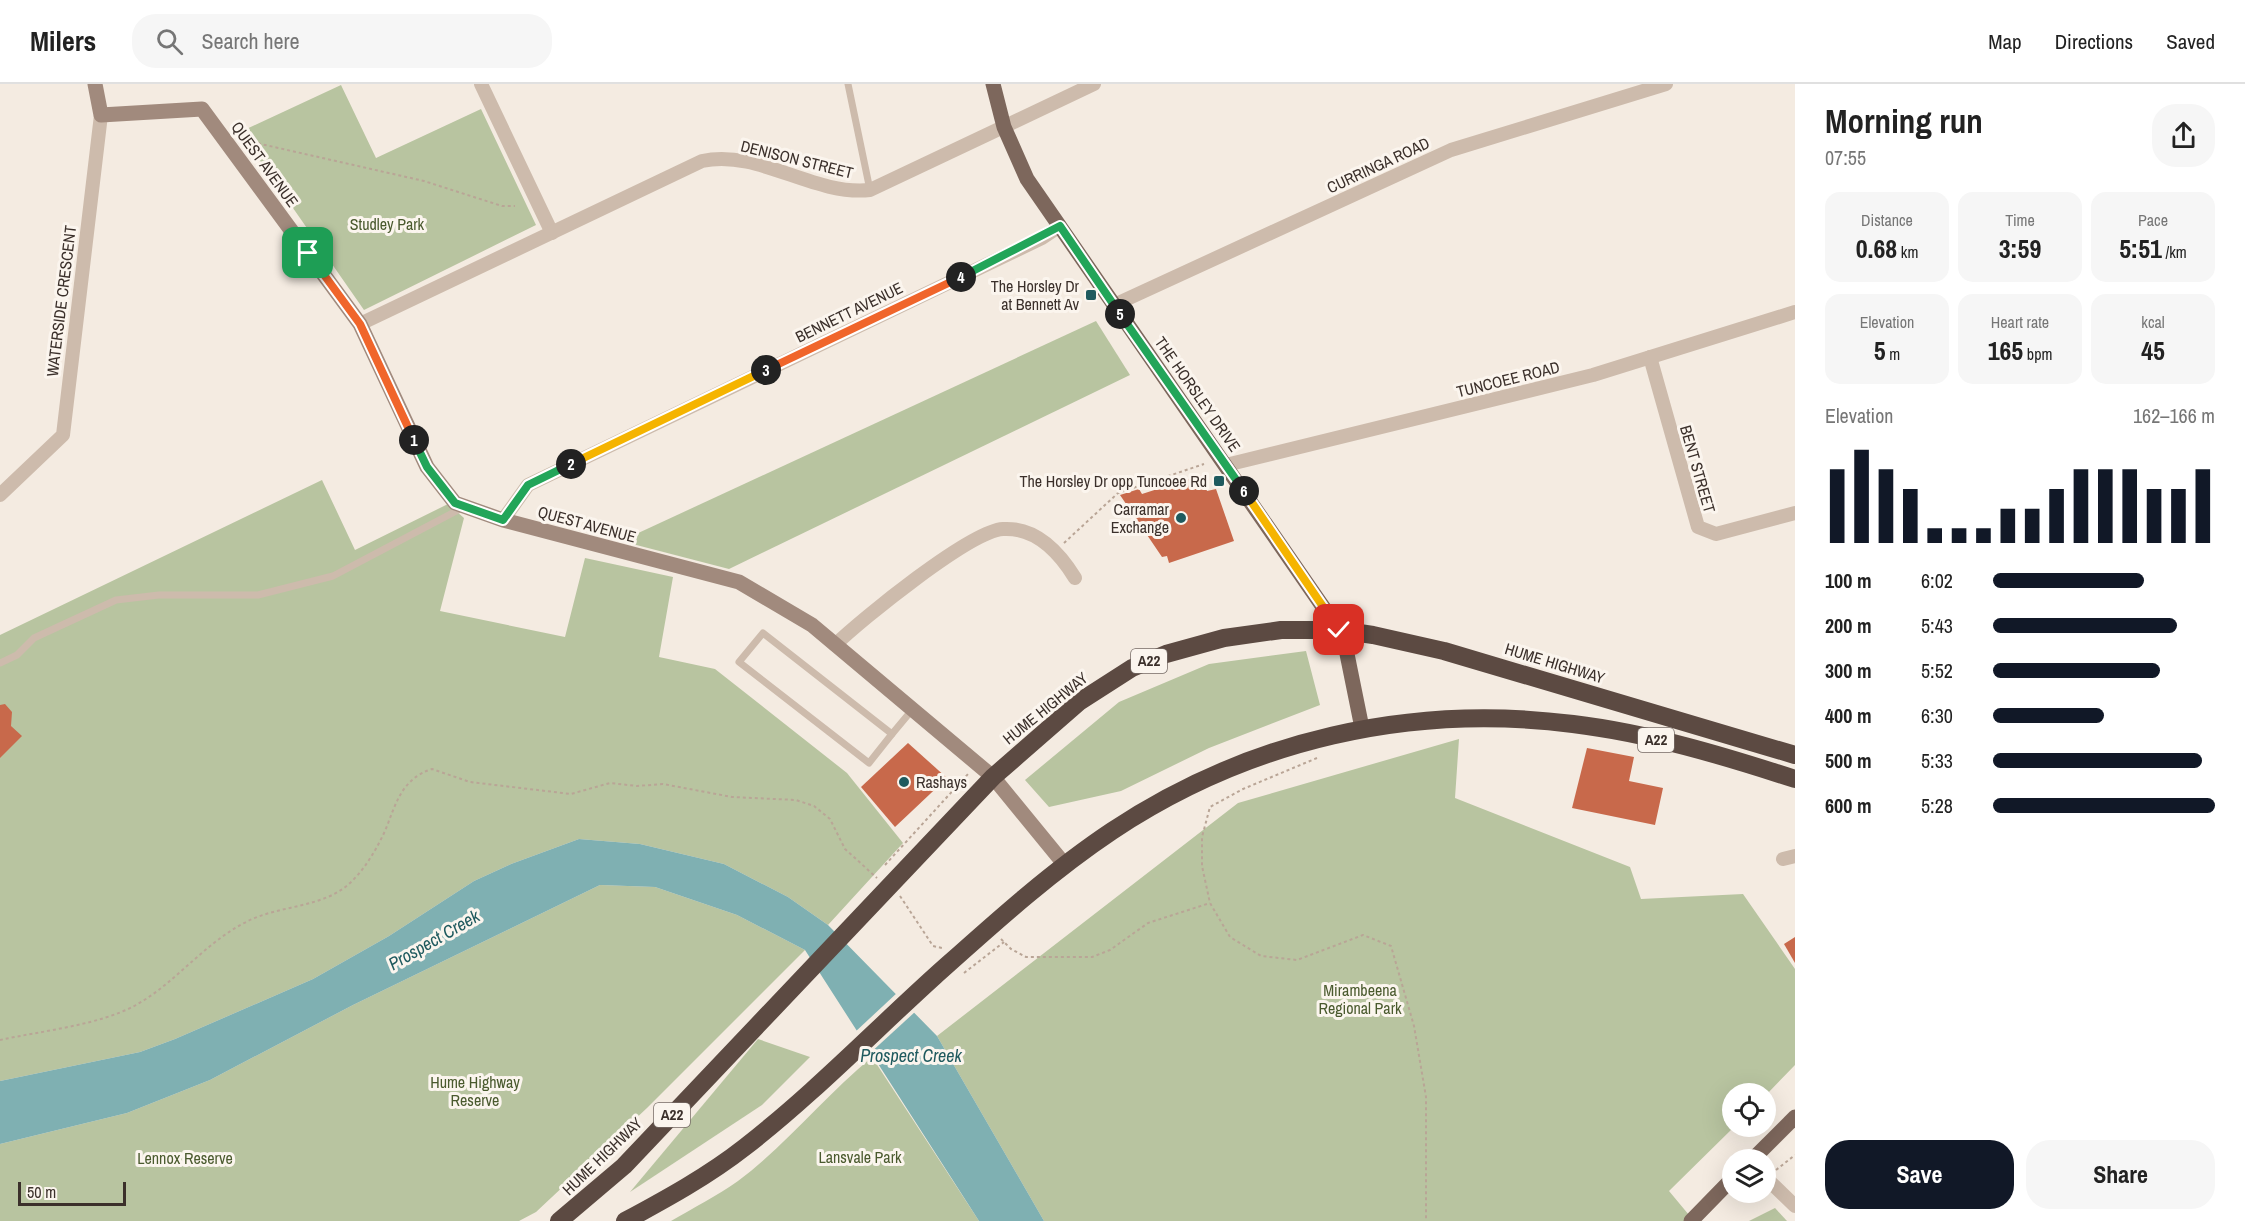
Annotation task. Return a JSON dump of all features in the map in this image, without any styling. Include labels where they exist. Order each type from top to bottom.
[{"type":"highway","name":"HUME HIGHWAY","points":[[559,1221],[624,1166],[993,777],[1079,702],[1132,668],[1166,654],[1224,638],[1281,630],[1339,630],[1454,654],[1795,755]]},
{"type":"highway","name":"A22","points":[[625,1221],[716,1168],[747,1146],[830,1074],[991,927],[1065,865],[1111,831],[1191,785],[1280,751],[1362,728],[1456,718],[1572,723],[1620,731],[1795,779]]},
{"type":"main road","name":"THE HORSLEY DRIVE","points":[[993,84],[1004,127],[1027,179],[1339,630],[1349,659],[1362,728]]},
{"type":"main road","points":[[1763,1149],[1795,1117]]},
{"type":"main road","points":[[1691,1221],[1722,1189]]},
{"type":"street","name":"WATERSIDE CRESCENT","points":[[0,495],[63,435],[101,116],[95,84]]},
{"type":"street","points":[[481,84],[552,233]]},
{"type":"street","name":"DENISON STREET","points":[[360,324],[689,167],[717,158],[745,160],[844,190],[870,190],[1094,84]]},
{"type":"street","name":"CURRINGA ROAD","points":[[1114,305],[1450,150],[1666,84]]},
{"type":"street","name":"QUEST AVENUE","points":[[101,116],[202,109],[360,324],[427,467],[455,503],[503,520],[739,582],[812,625],[993,777],[1065,865]]},
{"type":"street","name":"BENNETT AVENUE","points":[[503,520],[528,485],[1031,243],[1060,226]]},
{"type":"street","name":"TUNCOEE ROAD","points":[[1226,465],[1593,375],[1795,312]]},
{"type":"street","name":"BENT STREET","points":[[1650,357],[1698,527],[1716,534],[1795,513]]},
{"type":"street","points":[[835,645],[870,612],[991,531],[1005,529],[1031,534],[1056,551],[1075,578]]},
{"type":"street","points":[[1776,1183],[1795,1206]]},
{"type":"lane","points":[[848,84],[870,190]]},
{"type":"lane","points":[[0,663],[17,655],[34,638],[116,600],[159,595],[258,595],[333,576],[465,507]]},
{"type":"lane","points":[[892,734],[763,633],[739,662],[869,763],[912,710]]},
{"type":"path","points":[[252,142],[424,181],[502,206],[515,206]]},
{"type":"path","points":[[1056,551],[1118,493],[1204,464]]},
{"type":"path","points":[[1324,755],[1243,789],[1210,807],[1202,837],[1202,866],[1210,903],[1230,938],[1261,956],[1297,960],[1363,935],[1391,946],[1414,1026],[1426,1097],[1426,1221]]},
{"type":"path","points":[[883,867],[977,763]]},
{"type":"path","points":[[0,1040],[107,1018],[136,1005],[223,934],[251,919],[329,896],[349,884],[369,862],[385,831],[396,799],[411,779],[432,769],[470,782],[571,794],[610,783],[637,786],[663,784],[732,797],[796,800],[814,806],[830,819],[845,849],[882,881]]},
{"type":"path","points":[[898,894],[933,946],[941,948],[947,945]]},
{"type":"path","points":[[991,927],[1011,950],[1026,957],[1092,957],[1110,950],[1148,923],[1210,903]]},
{"type":"path","points":[[1776,1171],[1795,1155]]},
{"type":"green space","name":"Studley Park","points":[[341,85],[376,158],[481,109],[536,225],[364,310],[240,132]]},
{"type":"green space","points":[[1096,321],[1130,375],[729,569],[621,541]]},
{"type":"green space","points":[[322,480],[355,550],[448,504],[464,518],[440,611],[565,637],[585,558],[673,577],[659,657],[715,669],[847,773],[903,843],[828,925],[788,897],[724,864],[640,844],[579,839],[511,864],[474,881],[389,936],[313,979],[175,1039],[140,1052],[0,1081],[0,635]]},
{"type":"green space","points":[[1306,651],[1320,705],[1209,748],[1121,791],[1049,807],[1025,780],[1119,702],[1209,664]]},
{"type":"green space","name":"Mirambeena Regional Park","points":[[1459,739],[1455,798],[1630,867],[1641,899],[1743,894],[1795,969],[1795,1065],[1776,1085],[1722,1083],[1722,1137],[1724,1137],[1669,1191],[1694,1221],[1044,1221],[937,1036],[1238,803]]},
{"type":"green space","name":"Hume Highway Reserve","points":[[600,885],[655,887],[737,915],[805,950],[647,1108],[536,1212],[519,1221],[0,1221],[0,1144],[127,1113],[210,1080],[353,1005]]},
{"type":"green space","points":[[758,1039],[810,1057],[762,1105],[630,1192]]},
{"type":"green space","name":"Lansvale Park","points":[[872,1057],[979,1221],[671,1221],[713,1197],[756,1167]]},
{"type":"green space","points":[[1775,1208],[1787,1221],[1749,1221]]},
{"type":"water","name":"Prospect Creek","points":[[579,839],[640,844],[724,864],[788,897],[828,925],[937,1036],[1044,1221],[979,1221],[805,950],[737,915],[655,887],[600,885],[353,1005],[210,1080],[127,1113],[0,1144],[0,1081],[140,1052],[175,1039],[313,979],[389,936],[474,881],[511,864]]},
{"type":"pier","points":[[898,992],[916,1011],[868,1055],[854,1033]]},
{"type":"building","name":"Carramar Exchange","points":[[1201,475],[1207,491],[1216,489],[1234,541],[1169,563],[1167,556],[1162,557],[1120,495],[1139,489],[1142,494]]},
{"type":"building","points":[[5,704],[12,712],[11,726],[22,736],[0,758],[0,705]]},
{"type":"building","name":"Rashays","points":[[908,743],[947,778],[895,827],[861,787]]},
{"type":"building","points":[[1587,748],[1634,757],[1629,781],[1663,788],[1655,825],[1572,808]]},
{"type":"building","points":[[1795,937],[1795,963],[1784,944]]},
{"type":"place","name":"The Horsley Dr at Bennett Av","points":[[1091,295]]},
{"type":"place","name":"The Horsley Dr opp Tuncoee Rd","points":[[1219,481]]},
{"type":"place","name":"Carramar Exchange","points":[[1181,518]]},
{"type":"place","name":"Rashays","points":[[904,782]]},
{"type":"route","points":[[308,253],[360,324],[427,467],[455,503],[503,520],[514,501],[528,485],[1042,238],[1060,226],[1315,592],[1339,630]]},
{"type":"park label","name":"Lennox Reserve","points":[[185,1158]]}]
